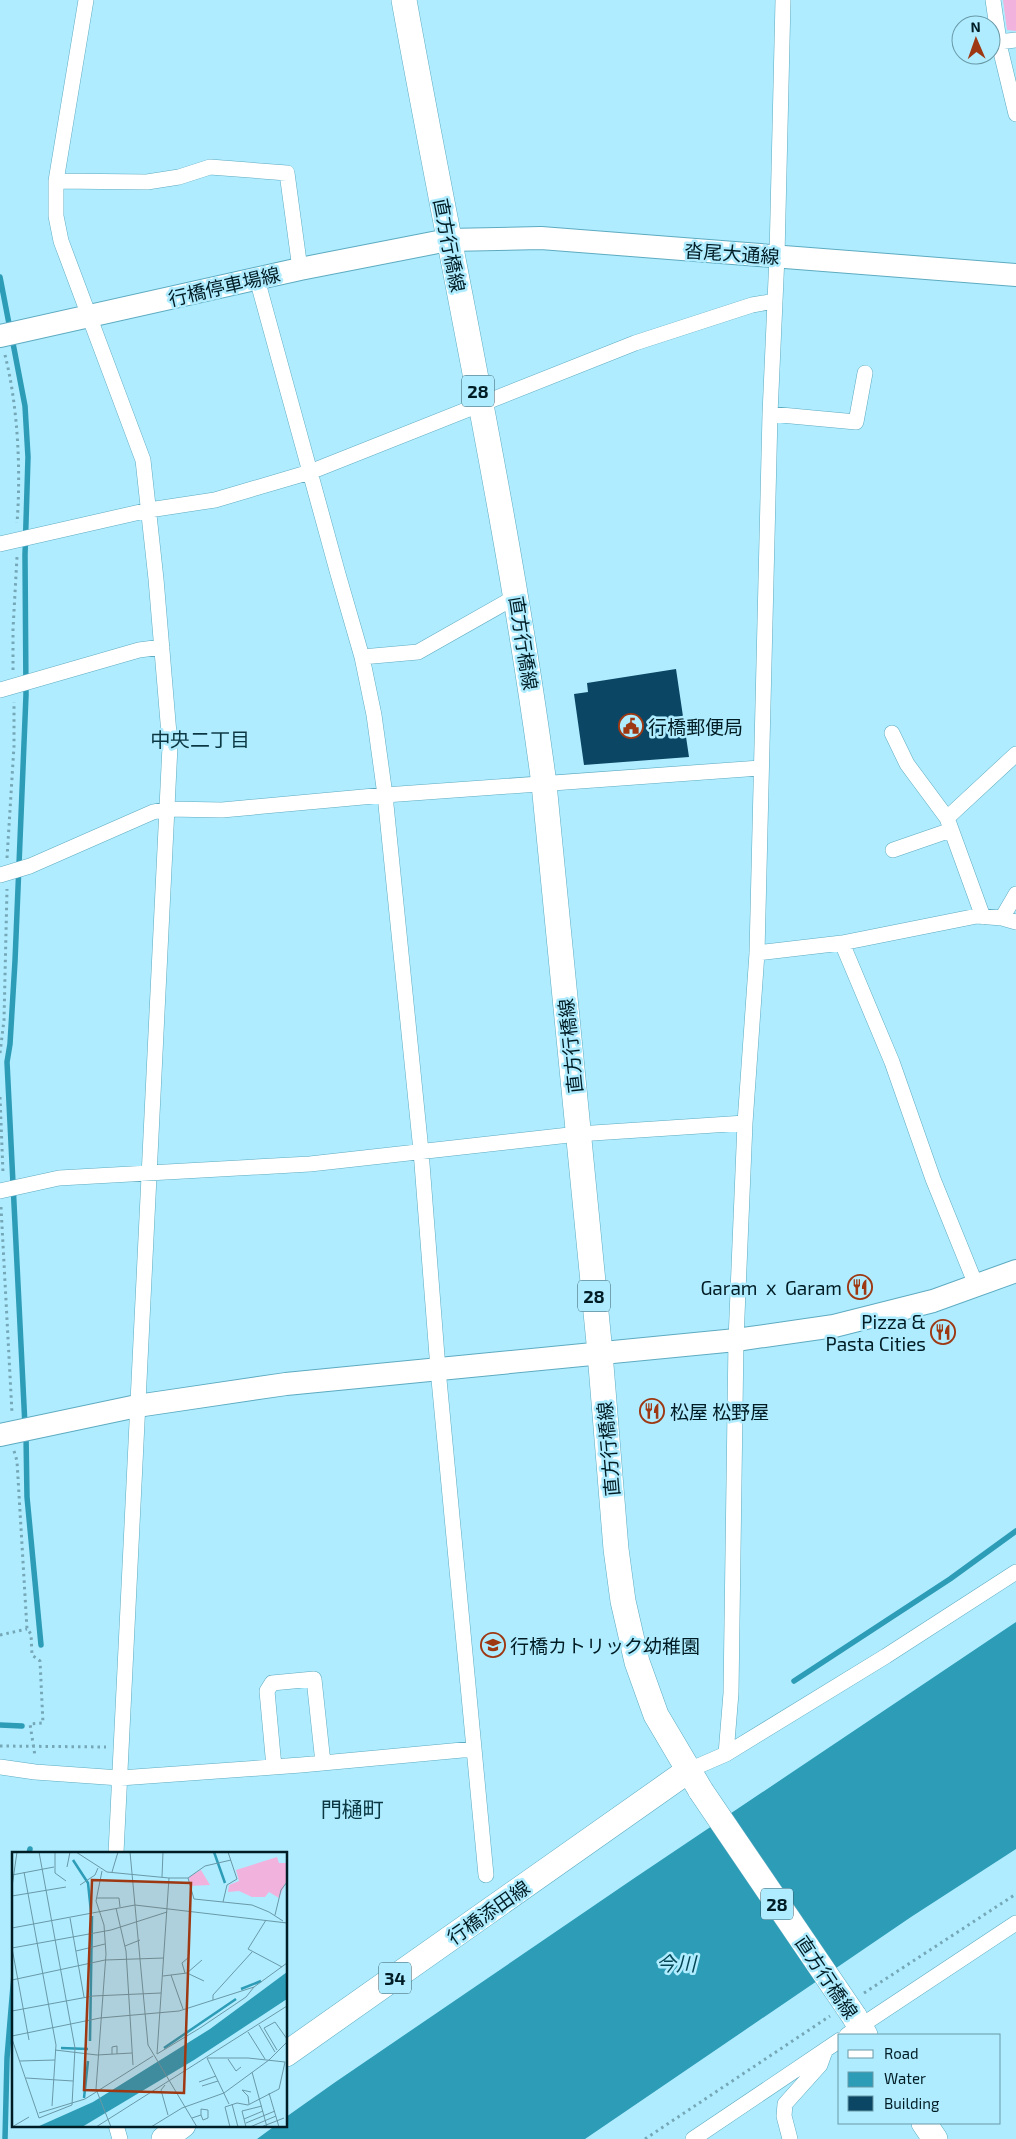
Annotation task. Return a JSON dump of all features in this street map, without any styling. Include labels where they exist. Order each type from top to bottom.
[{"type":"main road","name":"直方行橋線","points":[[404,0],[517,596],[544,784],[600,1353],[616,1549],[623,1601],[637,1662],[656,1715],[853,2031]]},
{"type":"main road","name":"行橋添田線","points":[[288,2053],[695,1780]]},
{"type":"main road","points":[[925,2124],[935,2139]]},
{"type":"main road","points":[[164,2139],[182,2126]]},
{"type":"street","points":[[86,0],[56,181],[56,216],[61,241],[142,460],[149,510],[170,746],[116,1852]]},
{"type":"street","points":[[726,1754],[731,1693],[736,1340],[745,1123],[758,953],[760,768],[770,414],[777,256],[783,0]]},
{"type":"street","points":[[993,0],[995,15]]},
{"type":"street","points":[[1001,42],[1016,40]]},
{"type":"street","points":[[1001,50],[1016,114]]},
{"type":"street","points":[[56,181],[147,182],[179,177],[210,166],[287,174],[300,269]]},
{"type":"street","name":"沓尾大通線","points":[[448,240],[541,238],[1016,275]]},
{"type":"street","name":"行橋停車場線","points":[[0,336],[300,269],[448,240]]},
{"type":"street","points":[[258,279],[362,657],[374,715],[385,795],[421,1151],[438,1369],[486,1875]]},
{"type":"street","points":[[0,544],[149,510],[215,500],[310,472],[635,343],[752,305],[775,301]]},
{"type":"street","points":[[770,414],[856,422],[866,373]]},
{"type":"street","points":[[362,657],[418,652],[517,596]]},
{"type":"street","points":[[0,690],[139,650],[162,647]]},
{"type":"street","points":[[892,733],[907,764],[949,824],[983,917]]},
{"type":"street","points":[[893,850],[949,824],[1016,754]]},
{"type":"street","points":[[0,875],[30,866],[153,812],[168,809],[222,810],[385,795],[760,768]]},
{"type":"street","points":[[758,953],[842,943],[983,917],[1009,920],[1016,894]]},
{"type":"street","points":[[842,943],[892,1062],[933,1179],[976,1285]]},
{"type":"street","points":[[0,1191],[59,1178],[310,1164],[578,1134],[745,1123]]},
{"type":"street","points":[[0,1435],[137,1406],[286,1384],[736,1340],[834,1326],[933,1301],[1016,1271]]},
{"type":"street","points":[[695,1780],[726,1754],[886,1656],[1016,1572]]},
{"type":"street","points":[[274,1767],[267,1690],[272,1683],[314,1679],[323,1763]]},
{"type":"street","points":[[0,1767],[35,1772],[120,1778],[473,1750]]},
{"type":"street","points":[[853,2031],[1016,1923]]},
{"type":"street","points":[[693,2139],[838,2042]]},
{"type":"street","points":[[790,2139],[784,2116],[785,2104],[820,2065],[826,2050]]},
{"type":"street","points":[[116,2126],[120,2139]]},
{"type":"path","points":[[0,1635],[27,1629]]},
{"type":"path","points":[[0,1746],[121,1747]]},
{"type":"shaded area","points":[[1003,0],[1016,0],[1016,31],[1007,30]]},
{"type":"water","name":"今川","points":[[1016,1622],[1016,1849],[911,1917],[585,2139],[257,2139],[275,2126],[288,2126],[288,2116],[633,1879]]},
{"type":"building","name":"行橋郵便局","points":[[676,669],[689,757],[584,765],[574,694],[588,692],[587,683]]},
{"type":"waterway","points":[[0,277],[10,329]]},
{"type":"waterway","points":[[12,338],[25,406],[28,457],[25,555],[26,695],[15,961],[10,1044],[7,1062],[25,1426]]},
{"type":"waterway","points":[[26,1435],[27,1497],[41,1645]]},
{"type":"waterway","points":[[794,1681],[950,1579],[1016,1531]]},
{"type":"waterway","points":[[0,1725],[22,1726]]},
{"type":"waterway","points":[[5,2139],[7,2058],[12,1998]]},
{"type":"place","name":"行橋郵便局","points":[[631,726]]},
{"type":"place","name":"Garam ｘ Garam","points":[[860,1287]]},
{"type":"place","name":"Pizza & Pasta Cities","points":[[943,1332]]},
{"type":"place","name":"松屋 松野屋","points":[[652,1411]]},
{"type":"place","name":"行橋カトリック幼稚園","points":[[493,1645]]},
{"type":"district","name":"中央二丁目","points":[[200,739]]},
{"type":"district","name":"門樋町","points":[[352,1808]]}]
